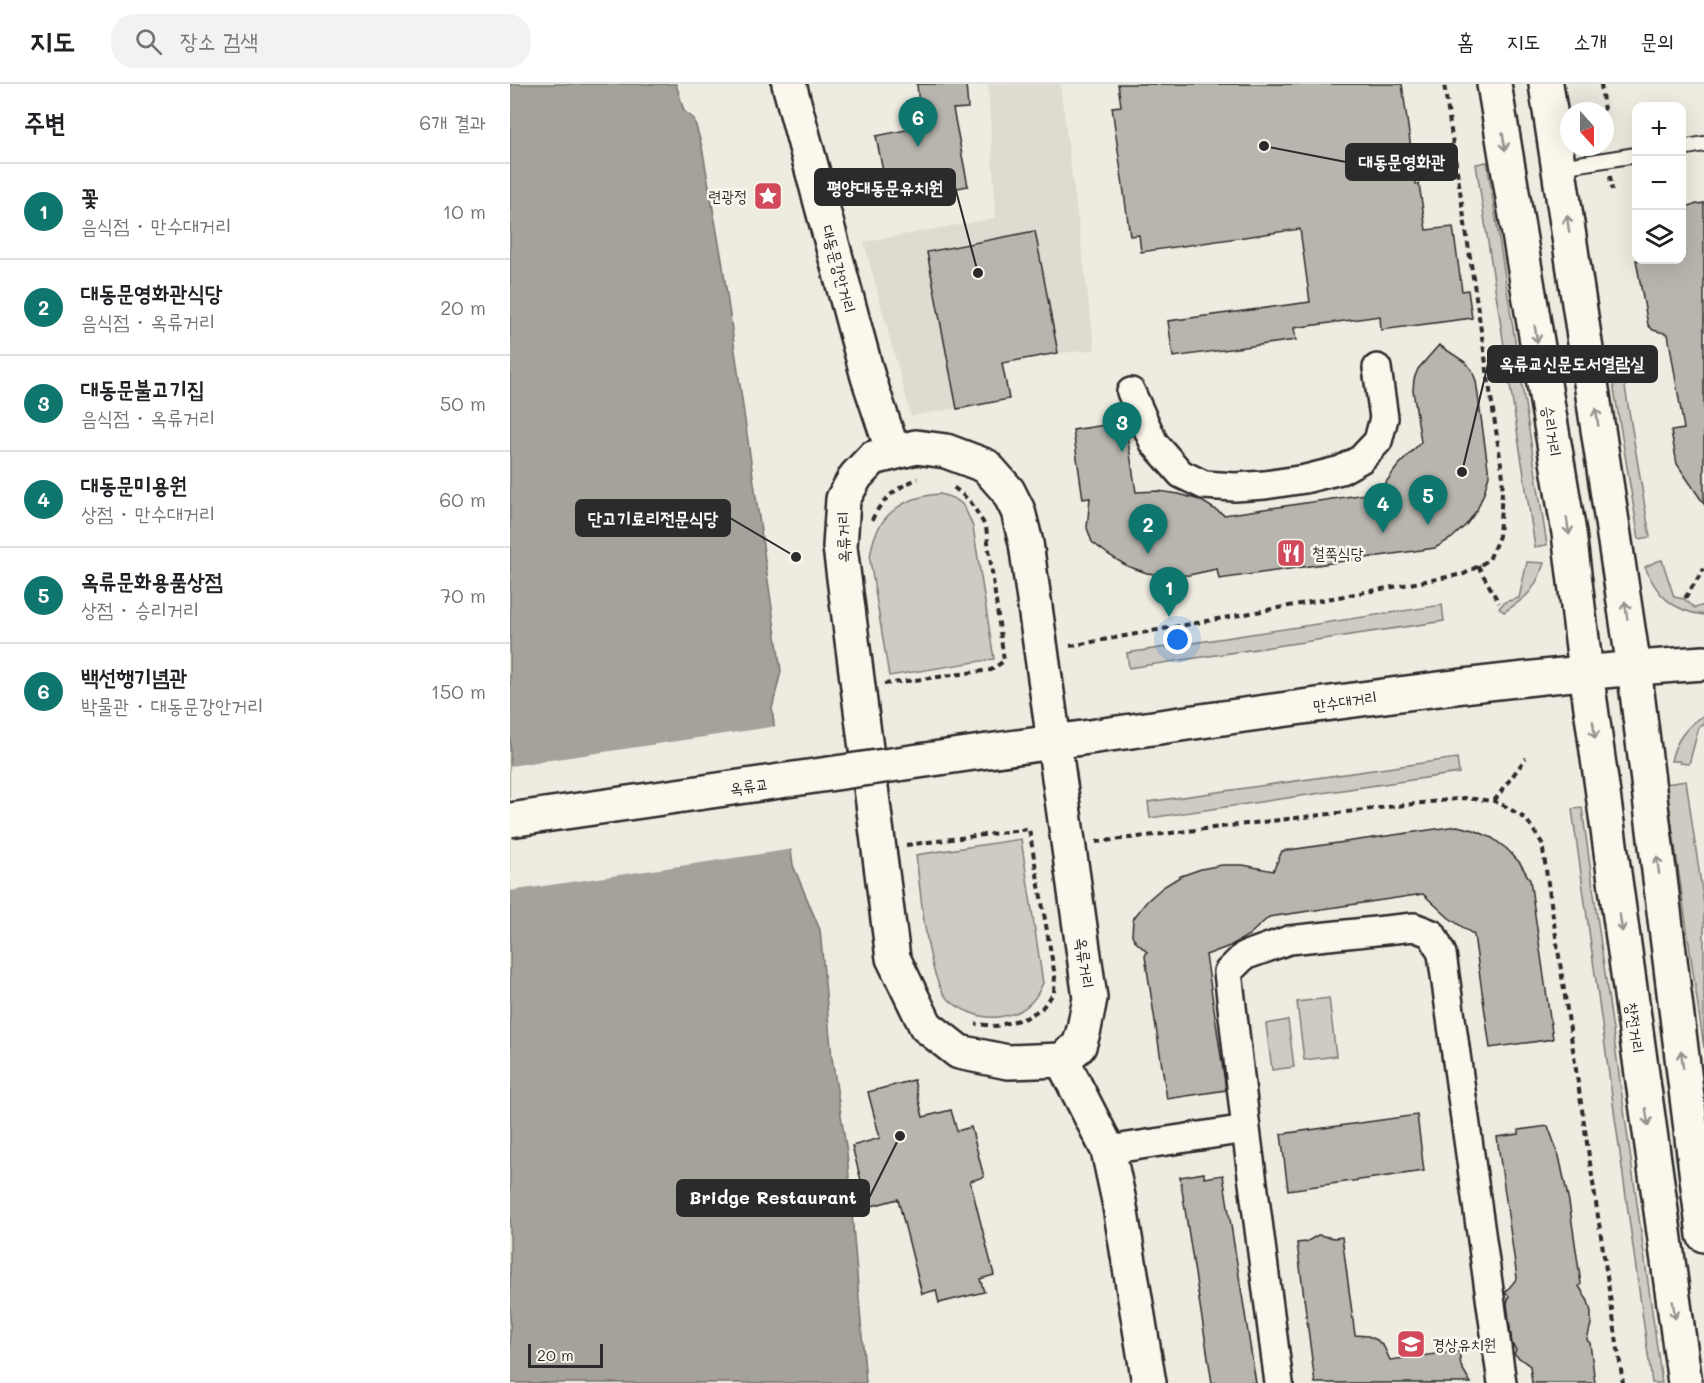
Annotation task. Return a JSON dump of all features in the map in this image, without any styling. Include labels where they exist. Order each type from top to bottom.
[{"type":"main road","name":"대동문강안거리","points":[[789,84],[868,377],[893,452]]},
{"type":"main road","name":"승리거리","points":[[1494,84],[1569,533],[1586,672]]},
{"type":"main road","points":[[1546,84],[1634,668],[1704,1235]]},
{"type":"main road","name":"옥류거리","points":[[916,447],[946,451],[986,466],[1008,491],[1018,511],[1026,543],[1054,742],[1090,998],[1084,1029],[1078,1046],[1062,1060],[1008,1062],[959,1052],[926,1026],[892,958],[840,547],[843,499],[856,476],[873,458],[916,447]]},
{"type":"main road","name":"만수대거리","points":[[988,751],[1463,685],[1704,663]]},
{"type":"main road","name":"창전거리","points":[[1586,672],[1685,1383]]},
{"type":"main road","name":"옥류교","points":[[510,820],[988,751]]},
{"type":"main road","points":[[1062,1060],[1108,1150],[1119,1202],[1149,1383]]},
{"type":"street","points":[[1131,392],[1154,443],[1182,474],[1204,484],[1235,487],[1265,485],[1305,479],[1341,470],[1361,459],[1378,441],[1384,417],[1377,368]]},
{"type":"street","points":[[1279,1383],[1228,972],[1244,956],[1289,940],[1414,927],[1432,934],[1442,954],[1502,1383]]},
{"type":"street","points":[[1108,1150],[1246,1129]]},
{"type":"lane","points":[[1686,147],[1704,144]]},
{"type":"lane","points":[[1560,167],[1632,156]]},
{"type":"path","points":[[1601,84],[1603,102]]},
{"type":"path","points":[[1478,566],[1499,603]]},
{"type":"path","points":[[1685,598],[1704,569]]},
{"type":"path","points":[[881,685],[991,670],[1004,661]]},
{"type":"path","points":[[1494,801],[1526,758]]},
{"type":"path","points":[[906,845],[1029,829],[1034,852]]},
{"type":"shaded area","points":[[510,84],[676,84],[684,111],[694,119],[702,147],[722,260],[781,671],[772,709],[793,865],[820,930],[832,1058],[847,1153],[866,1383],[510,1383]]},
{"type":"shaded area","points":[[988,84],[1060,84],[1095,350],[1029,358],[1018,303],[992,309],[1009,399],[911,416],[864,242],[996,218]]},
{"type":"shaded area","points":[[1487,162],[1547,545],[1535,547],[1476,164]]},
{"type":"shaded area","points":[[1622,369],[1650,537],[1639,539],[1611,371]]},
{"type":"shaded area","points":[[940,494],[962,504],[973,527],[994,659],[889,676],[870,560],[872,546],[883,522],[901,505],[925,496]]},
{"type":"shaded area","points":[[1662,560],[1674,597],[1684,599],[1695,608],[1704,605],[1704,615],[1683,610],[1661,594],[1645,567]]},
{"type":"shaded area","points":[[1527,562],[1544,563],[1530,592],[1504,612],[1499,608],[1505,602],[1519,598]]},
{"type":"shaded area","points":[[1442,605],[1444,621],[1129,668],[1127,653]]},
{"type":"shaded area","points":[[1704,715],[1704,725],[1699,727],[1689,764],[1671,761],[1675,747],[1683,735]]},
{"type":"shaded area","points":[[1457,758],[1459,773],[1150,818],[1148,802]]},
{"type":"shaded area","points":[[1686,781],[1704,905],[1704,1048],[1666,784]]},
{"type":"shaded area","points":[[1582,808],[1662,1383],[1652,1383],[1572,809]]},
{"type":"shaded area","points":[[1021,839],[1043,983],[1031,1003],[1020,1011],[998,1017],[978,1015],[964,1010],[947,998],[934,972],[929,952],[916,855]]},
{"type":"shaded area","points":[[1329,998],[1336,1056],[1304,1060],[1297,1002]]},
{"type":"shaded area","points":[[1288,1020],[1294,1067],[1272,1070],[1266,1024]]},
{"type":"pier","points":[[777,726],[794,849],[510,891],[510,766]]},
{"type":"building","points":[[917,84],[966,84],[968,108],[953,109],[968,186],[889,202],[876,136],[921,127]]},
{"type":"building","points":[[1118,84],[1402,84],[1416,184],[1419,184],[1426,230],[1453,227],[1462,291],[1468,290],[1472,318],[1381,330],[1380,316],[1294,328],[1296,340],[1173,357],[1168,321],[1310,302],[1300,229],[1141,252],[1139,235],[1130,236],[1112,107],[1121,106]]},
{"type":"building","points":[[1704,203],[1704,504],[1677,464],[1671,431],[1684,429],[1668,334],[1653,330],[1648,325],[1637,264],[1686,264],[1686,206]]},
{"type":"building","points":[[1035,231],[1058,353],[1002,363],[1009,399],[957,409],[927,252]]},
{"type":"building","points":[[1439,345],[1465,362],[1472,370],[1476,381],[1489,475],[1477,510],[1466,525],[1452,538],[1435,548],[1219,579],[1217,569],[1189,575],[1168,576],[1147,573],[1127,566],[1092,542],[1087,528],[1090,498],[1083,499],[1073,430],[1125,422],[1136,492],[1158,491],[1179,494],[1200,500],[1224,515],[1379,492],[1397,467],[1421,442],[1413,390],[1414,379],[1418,369]]},
{"type":"building","points":[[1457,826],[1492,838],[1507,849],[1520,863],[1530,880],[1553,1039],[1490,1048],[1474,935],[1449,918],[1423,894],[1269,917],[1249,935],[1230,946],[1206,955],[1226,1090],[1167,1099],[1145,956],[1147,952],[1132,935],[1133,919],[1147,901],[1163,887],[1181,876],[1201,869],[1222,865],[1243,865],[1273,871],[1282,851]]},
{"type":"building","points":[[914,1080],[923,1117],[951,1110],[957,1131],[971,1127],[984,1177],[970,1181],[994,1275],[980,1279],[984,1292],[939,1303],[936,1290],[922,1294],[898,1199],[868,1207],[852,1146],[880,1138],[868,1092]]},
{"type":"building","points":[[1417,1115],[1424,1171],[1288,1190],[1281,1134]]},
{"type":"building","points":[[1548,1126],[1559,1156],[1569,1202],[1581,1284],[1579,1286],[1588,1301],[1591,1312],[1587,1340],[1590,1343],[1595,1383],[1532,1383],[1530,1366],[1514,1354],[1516,1350],[1512,1344],[1507,1303],[1509,1296],[1505,1293],[1517,1278],[1497,1137],[1519,1134],[1519,1130]]},
{"type":"building","points":[[1204,1173],[1204,1178],[1223,1175],[1256,1383],[1212,1383],[1180,1177]]},
{"type":"building","points":[[1318,1235],[1342,1237],[1355,1335],[1368,1336],[1377,1340],[1384,1347],[1390,1360],[1459,1351],[1461,1366],[1471,1383],[1315,1383],[1297,1243],[1306,1242]]},
{"type":"place","name":"대동문영화관","points":[[1264,146]]},
{"type":"place","name":"백선행기념관","points":[[918,147]]},
{"type":"place","name":"련광정","points":[[768,196]]},
{"type":"place","name":"평양대동문유치원","points":[[978,273]]},
{"type":"place","name":"대동문불고기집","points":[[1122,452]]},
{"type":"place","name":"옥류교신문도서열람실","points":[[1462,472]]},
{"type":"place","name":"옥류문화용품상점","points":[[1428,525]]},
{"type":"place","name":"대동문미용원","points":[[1383,533]]},
{"type":"place","name":"철쭉식당","points":[[1291,553]]},
{"type":"place","name":"대동문영화관식당","points":[[1148,554]]},
{"type":"place","name":"단고기료리전문식당","points":[[796,557]]},
{"type":"place","name":"꽃","points":[[1169,617]]},
{"type":"place","name":"Bridge Restaurant","points":[[900,1136]]},
{"type":"place","name":"경상유치원","points":[[1411,1344]]}]
